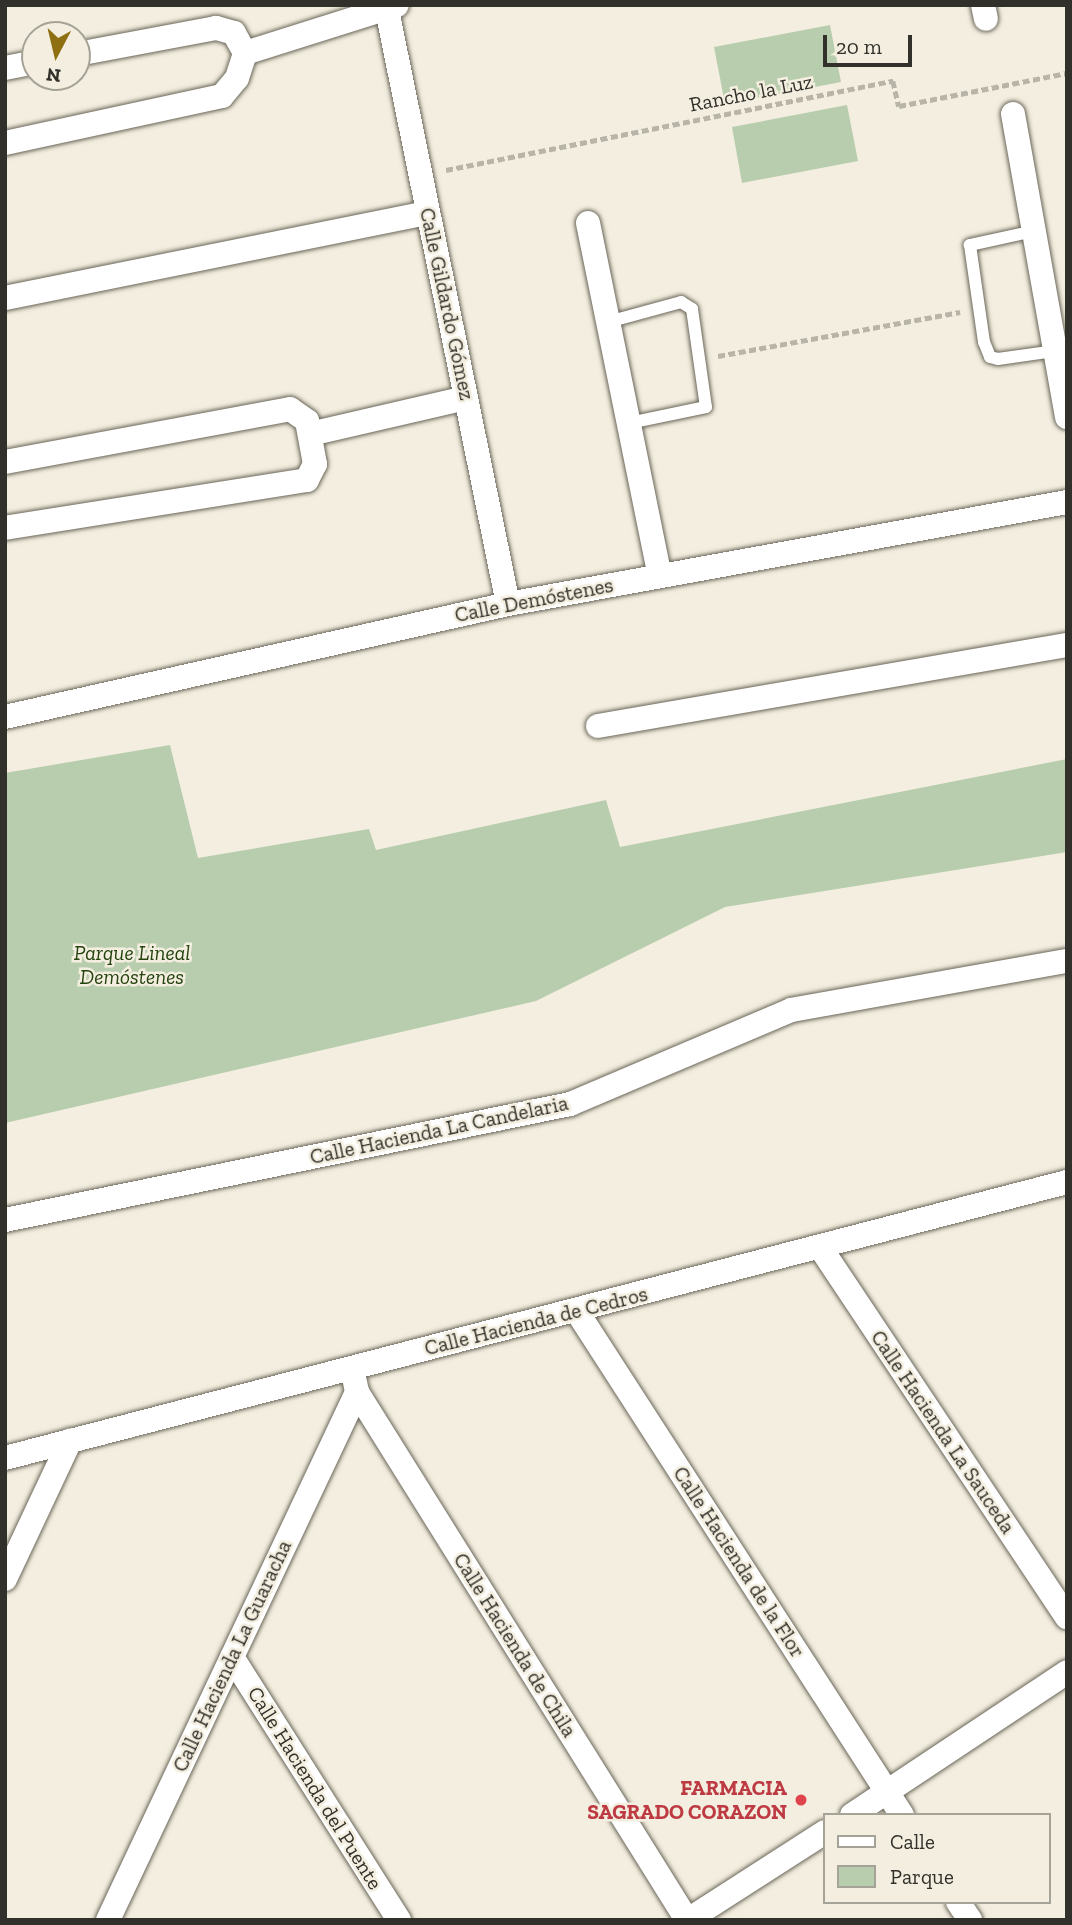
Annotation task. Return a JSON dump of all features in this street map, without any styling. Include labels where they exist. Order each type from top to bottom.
[{"type":"street","points":[[245,53],[390,7]]},
{"type":"street","name":"Calle Gildardo Gómez","points":[[390,7],[420,175],[508,604]]},
{"type":"street","points":[[5,143],[222,96],[237,78],[245,53],[234,33],[216,28],[91,51]]},
{"type":"street","points":[[1013,114],[1067,417]]},
{"type":"street","points":[[5,298],[428,213]]},
{"type":"street","points":[[588,223],[660,576]]},
{"type":"street","points":[[310,434],[466,398]]},
{"type":"street","points":[[5,461],[283,410],[303,416],[310,434],[315,464],[307,480],[5,528]]},
{"type":"street","name":"Calle Demóstenes","points":[[5,717],[508,604],[1067,502]]},
{"type":"street","points":[[598,726],[1067,645]]},
{"type":"street","name":"Calle Hacienda La Candelaria","points":[[5,1220],[570,1104],[791,1010],[1067,961]]},
{"type":"street","name":"Calle Hacienda de Cedros","points":[[5,1458],[70,1441],[354,1380],[576,1310],[1065,1185]]},
{"type":"street","name":"Calle Hacienda La Sauceda","points":[[820,1247],[1067,1617]]},
{"type":"street","name":"Calle Hacienda de la Flor","points":[[576,1310],[901,1813]]},
{"type":"street","name":"Calle Hacienda La Guaracha","points":[[108,1920],[232,1657],[354,1380]]},
{"type":"street","name":"Calle Hacienda de Chila","points":[[354,1380],[687,1920]]},
{"type":"street","points":[[5,1579],[70,1441]]},
{"type":"street","name":"Calle Hacienda del Puente","points":[[232,1657],[399,1920]]},
{"type":"street","points":[[855,1813],[1067,1672]]},
{"type":"street","points":[[687,1920],[824,1833]]},
{"type":"street","points":[[959,1904],[970,1920]]},
{"type":"lane","points":[[1034,231],[970,245],[978,308],[990,357],[1006,360],[1055,351]]},
{"type":"lane","points":[[608,322],[681,302],[689,304],[706,399],[703,410],[629,423]]},
{"type":"path","name":"Rancho la Luz","points":[[420,175],[894,81],[899,106],[1067,73]]},
{"type":"path","points":[[700,359],[978,308]]},
{"type":"green space","points":[[830,25],[841,82],[725,104],[714,47]]},
{"type":"green space","points":[[847,105],[858,161],[742,183],[732,127]]},
{"type":"green space","name":"Parque Lineal Demóstenes","points":[[170,745],[198,858],[369,829],[376,850],[606,800],[620,847],[1067,759],[1067,852],[725,907],[536,1001],[5,1123],[5,773]]},
{"type":"place","name":"FARMACIA SAGRADO CORAZON","points":[[801,1800]]}]
